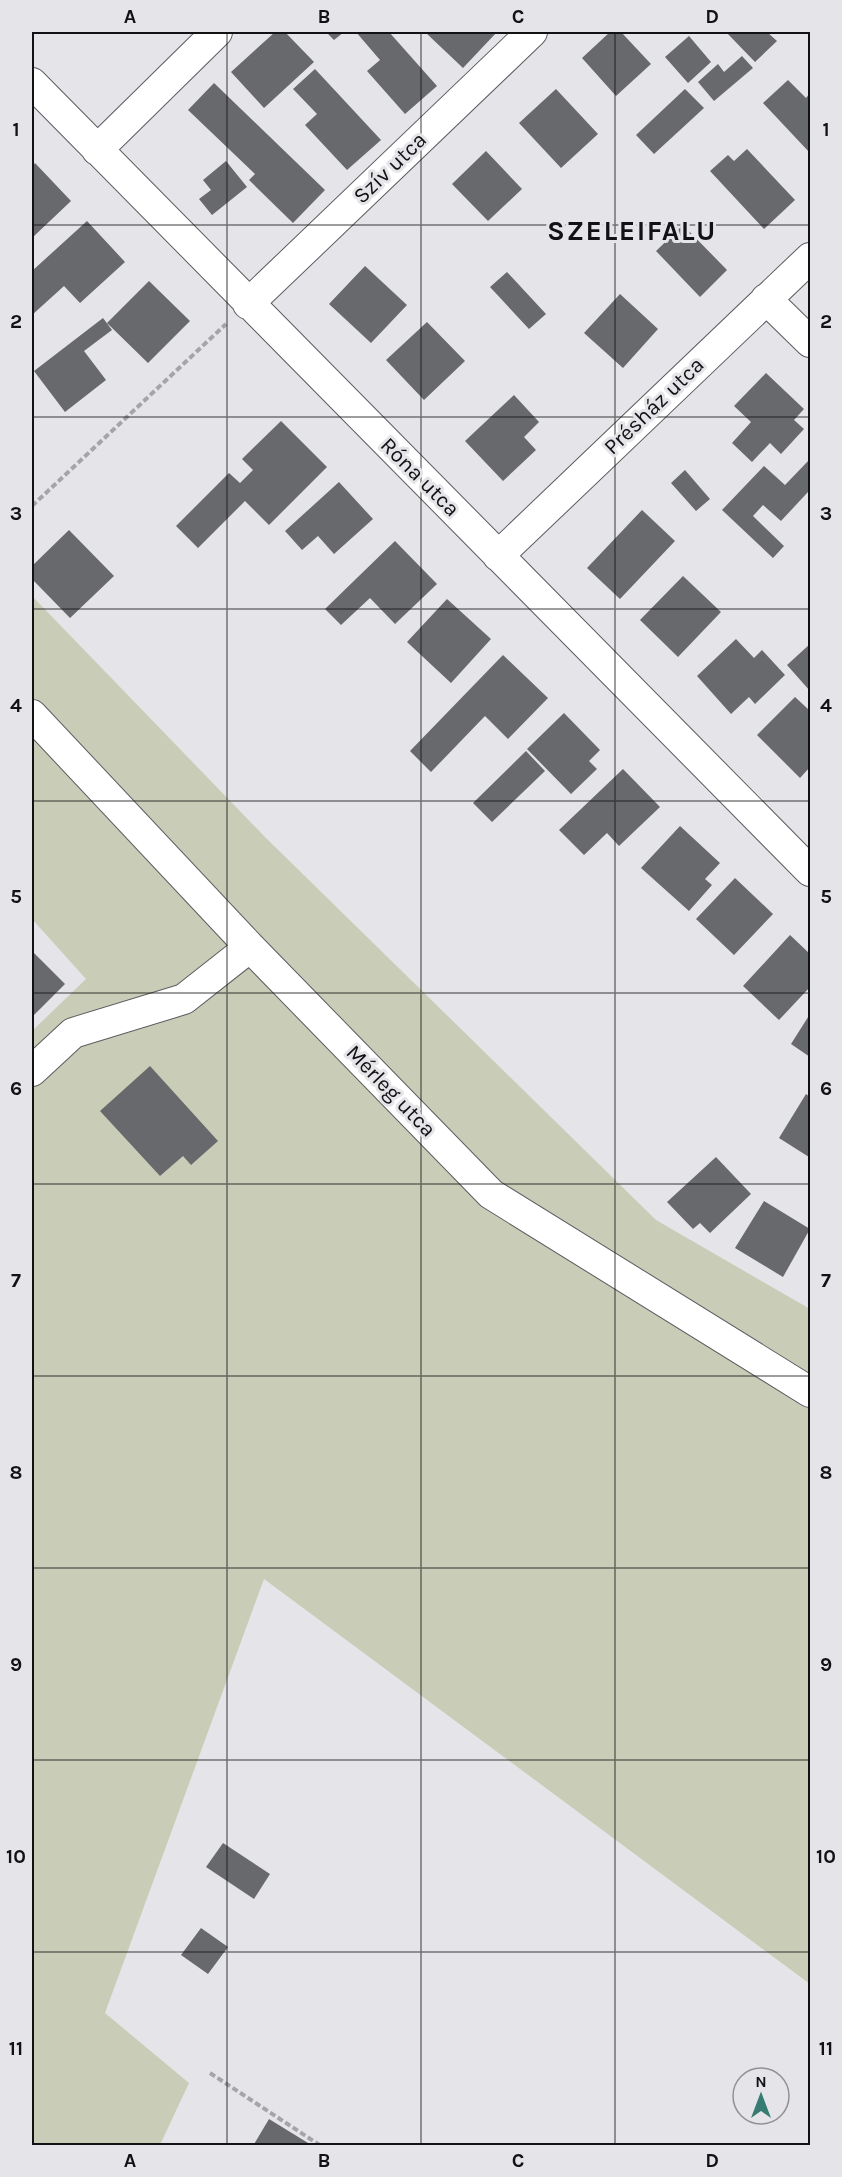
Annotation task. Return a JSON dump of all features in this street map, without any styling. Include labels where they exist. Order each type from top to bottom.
[{"type":"street","points":[[97,150],[217,32]]},
{"type":"street","name":"Szív utca","points":[[248,304],[532,32]]},
{"type":"street","name":"Róna utca","points":[[32,82],[248,304],[810,871]]},
{"type":"street","name":"Présház utca","points":[[498,556],[810,258]]},
{"type":"street","points":[[766,299],[810,342]]},
{"type":"street","name":"Mérleg utca","points":[[32,715],[250,947],[492,1194],[810,1392]]},
{"type":"street","points":[[32,1071],[73,1033],[184,999],[250,947]]},
{"type":"path","points":[[32,506],[248,304]]},
{"type":"path","points":[[210,2073],[321,2145]]},
{"type":"green space","points":[[32,596],[266,838],[656,1220],[810,1309],[810,1984],[264,1579],[105,2013],[189,2083],[160,2145],[32,2145],[32,1031],[86,979],[32,919]]},
{"type":"building","points":[[275,32],[285,32],[314,62],[264,108],[231,72]]},
{"type":"building","points":[[326,32],[344,32],[334,40]]},
{"type":"building","points":[[356,32],[389,32],[437,86],[405,114],[367,71],[380,60]]},
{"type":"building","points":[[425,32],[497,32],[463,68]]},
{"type":"building","points":[[610,32],[621,32],[651,64],[616,96],[582,58]]},
{"type":"building","points":[[726,32],[767,32],[777,41],[755,62]]},
{"type":"building","points":[[689,36],[711,62],[688,83],[665,57]]},
{"type":"building","points":[[742,56],[753,68],[714,101],[698,82],[718,64],[724,72]]},
{"type":"building","points":[[315,69],[381,140],[347,170],[305,125],[317,114],[293,89]]},
{"type":"building","points":[[788,80],[806,98],[810,93],[810,153],[763,103]]},
{"type":"building","points":[[214,83],[325,190],[293,223],[249,180],[255,174],[188,110]]},
{"type":"building","points":[[556,89],[598,134],[561,168],[519,123]]},
{"type":"building","points":[[685,89],[704,108],[654,154],[636,135]]},
{"type":"building","points":[[747,149],[795,200],[764,229],[710,171],[728,155],[734,161]]},
{"type":"building","points":[[486,151],[522,189],[488,221],[452,184]]},
{"type":"building","points":[[226,161],[247,187],[212,215],[199,199],[211,190],[203,180]]},
{"type":"building","points":[[35,163],[71,201],[32,238],[32,167]]},
{"type":"building","points":[[87,221],[125,262],[80,303],[64,286],[32,315],[32,271]]},
{"type":"building","points":[[683,225],[727,270],[700,297],[656,251]]},
{"type":"building","points":[[365,266],[407,305],[371,343],[329,304]]},
{"type":"building","points":[[507,272],[546,314],[529,329],[490,287]]},
{"type":"building","points":[[149,281],[190,321],[148,363],[107,323]]},
{"type":"building","points":[[620,294],[658,329],[623,368],[584,333]]},
{"type":"building","points":[[103,318],[112,330],[84,351],[106,380],[65,412],[34,371]]},
{"type":"building","points":[[427,322],[465,361],[424,400],[386,360]]},
{"type":"building","points":[[766,373],[804,409],[794,420],[804,429],[781,454],[770,443],[752,462],[732,443],[751,422],[734,406]]},
{"type":"building","points":[[514,395],[539,422],[524,437],[536,450],[503,481],[465,441]]},
{"type":"building","points":[[281,421],[327,467],[269,525],[245,501],[198,548],[176,526],[229,473],[240,483],[253,470],[242,459]]},
{"type":"building","points":[[810,459],[810,495],[808,492],[781,521],[763,505],[753,516],[784,546],[773,558],[722,510],[764,466],[785,485]]},
{"type":"building","points":[[685,470],[710,499],[696,511],[671,483]]},
{"type":"building","points":[[339,482],[373,519],[334,554],[318,536],[302,550],[285,531]]},
{"type":"building","points":[[642,510],[675,541],[620,599],[587,568]]},
{"type":"building","points":[[69,530],[114,576],[70,618],[32,579],[32,566]]},
{"type":"building","points":[[395,541],[437,584],[395,624],[370,598],[341,625],[325,609]]},
{"type":"building","points":[[683,576],[721,612],[678,657],[640,620]]},
{"type":"building","points":[[447,599],[491,639],[451,683],[407,642]]},
{"type":"building","points":[[736,639],[754,658],[762,650],[785,675],[755,704],[749,697],[731,714],[697,676]]},
{"type":"building","points":[[810,644],[810,691],[787,665]]},
{"type":"building","points":[[503,655],[548,698],[508,739],[485,716],[431,772],[410,751]]},
{"type":"building","points":[[795,697],[808,709],[810,706],[810,767],[800,778],[757,735]]},
{"type":"building","points":[[564,713],[600,750],[589,761],[597,769],[571,794],[527,749]]},
{"type":"building","points":[[526,751],[545,771],[492,822],[473,803]]},
{"type":"building","points":[[623,769],[660,807],[619,846],[607,833],[584,855],[559,830]]},
{"type":"building","points":[[680,826],[720,863],[705,879],[712,885],[689,911],[641,868]]},
{"type":"building","points":[[735,878],[773,914],[734,955],[696,919]]},
{"type":"building","points":[[790,935],[810,954],[810,987],[779,1020],[743,986]]},
{"type":"building","points":[[32,951],[65,984],[32,1017]]},
{"type":"building","points":[[810,1014],[810,1057],[791,1044]]},
{"type":"building","points":[[150,1066],[218,1141],[191,1165],[183,1156],[160,1176],[100,1111]]},
{"type":"building","points":[[806,1094],[810,1097],[809,1157],[779,1138]]},
{"type":"building","points":[[716,1157],[751,1194],[710,1233],[700,1223],[693,1229],[667,1202]]},
{"type":"building","points":[[764,1201],[810,1229],[783,1277],[735,1248]]},
{"type":"building","points":[[223,1843],[270,1874],[254,1899],[206,1867]]},
{"type":"building","points":[[201,1928],[228,1947],[208,1974],[181,1955]]},
{"type":"building","points":[[269,2119],[313,2146],[253,2146]]},
{"type":"district","name":"SZELEIFALU","points":[[632,230]]}]
